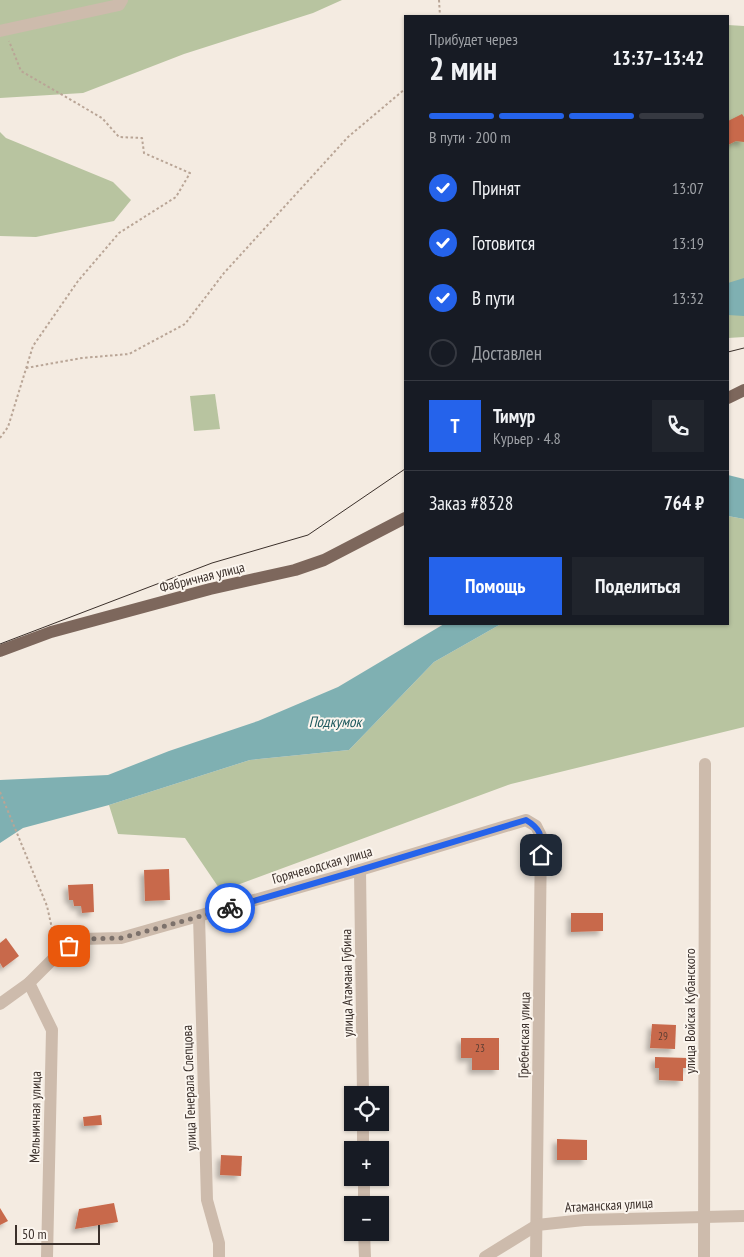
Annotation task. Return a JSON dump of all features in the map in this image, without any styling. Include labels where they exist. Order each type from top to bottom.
[{"type":"main road","points":[[729,398],[744,390]]},
{"type":"main road","name":"Фабричная улица","points":[[0,651],[51,632],[210,589],[302,568],[324,560],[404,519]]},
{"type":"street","points":[[2,30],[119,5],[122,0]]},
{"type":"street","name":"улица Войска Кубанского","points":[[704,1257],[705,764]]},
{"type":"street","name":"Горячеводская улица","points":[[0,1004],[29,984],[58,954],[80,939],[122,938],[526,820]]},
{"type":"street","name":"Гребенская улица","points":[[526,820],[536,826],[541,836],[536,1257]]},
{"type":"street","name":"улица Атамана Губина","points":[[360,870],[363,1086]]},
{"type":"street","name":"улица Генерала Слепцова","points":[[199,916],[207,1200],[219,1243],[219,1257]]},
{"type":"street","name":"Мельничная улица","points":[[29,984],[52,1030],[47,1257]]},
{"type":"street","name":"Атаманская улица","points":[[485,1257],[537,1225],[584,1220],[744,1216]]},
{"type":"street","points":[[364,1241],[365,1257]]},
{"type":"path","points":[[439,0],[440,15]]},
{"type":"path","points":[[0,438],[8,427],[32,346],[78,281],[119,233],[176,198],[190,173],[144,153],[142,138],[118,137],[102,118],[21,71],[2,30]]},
{"type":"path","points":[[26,368],[82,358],[129,354],[185,324],[224,273],[348,137],[404,90]]},
{"type":"path","points":[[0,792],[46,906],[58,954]]},
{"type":"green space","points":[[0,0],[342,0],[313,13],[184,54],[83,93],[0,98]]},
{"type":"green space","points":[[729,25],[744,26],[744,337],[729,338]]},
{"type":"green space","points":[[0,132],[6,138],[113,182],[131,200],[114,221],[36,237],[0,236]]},
{"type":"green space","points":[[215,394],[220,429],[194,431],[190,396]]},
{"type":"green space","points":[[729,516],[744,519],[744,727],[511,784],[221,891],[185,838],[118,834],[109,805],[250,760],[349,750],[434,662],[499,625],[729,625]]},
{"type":"water","points":[[744,278],[744,316],[729,315],[729,283]]},
{"type":"water","points":[[729,475],[744,479],[744,519],[729,516]]},
{"type":"water","name":"Подкумок","points":[[442,625],[499,625],[434,662],[349,750],[250,760],[109,805],[23,828],[0,843],[0,780],[108,775],[169,751],[258,721],[338,687]]},
{"type":"building","points":[[742,114],[744,117],[744,142],[736,141],[729,144],[729,120]]},
{"type":"building","points":[[169,869],[170,900],[145,901],[144,870]]},
{"type":"building","points":[[93,884],[94,912],[82,913],[81,906],[74,906],[73,900],[69,900],[68,885]]},
{"type":"building","points":[[571,913],[603,913],[603,931],[571,932]]},
{"type":"building","points":[[6,938],[19,956],[3,968],[0,963],[0,943]]},
{"type":"building","points":[[652,1024],[676,1025],[675,1049],[650,1048]]},
{"type":"building","points":[[461,1038],[499,1038],[499,1070],[472,1070],[472,1058],[461,1058]]},
{"type":"building","points":[[655,1057],[688,1058],[688,1068],[683,1068],[683,1081],[659,1080],[659,1068],[655,1068]]},
{"type":"building","points":[[101,1115],[102,1125],[84,1126],[83,1117]]},
{"type":"building","points":[[557,1139],[587,1140],[587,1160],[557,1160]]},
{"type":"building","points":[[221,1155],[242,1156],[241,1176],[220,1175]]},
{"type":"building","points":[[114,1203],[118,1222],[75,1229],[79,1209]]},
{"type":"building","points":[[0,1208],[8,1221],[0,1225]]},
{"type":"tram line","points":[[729,352],[744,348]]},
{"type":"tram line","points":[[0,644],[212,563],[308,535],[404,470]]},
{"type":"way so far","points":[[69,946],[80,939],[122,938],[230,908]]},
{"type":"route","points":[[230,908],[526,820],[536,826],[541,836],[541,855]]}]
